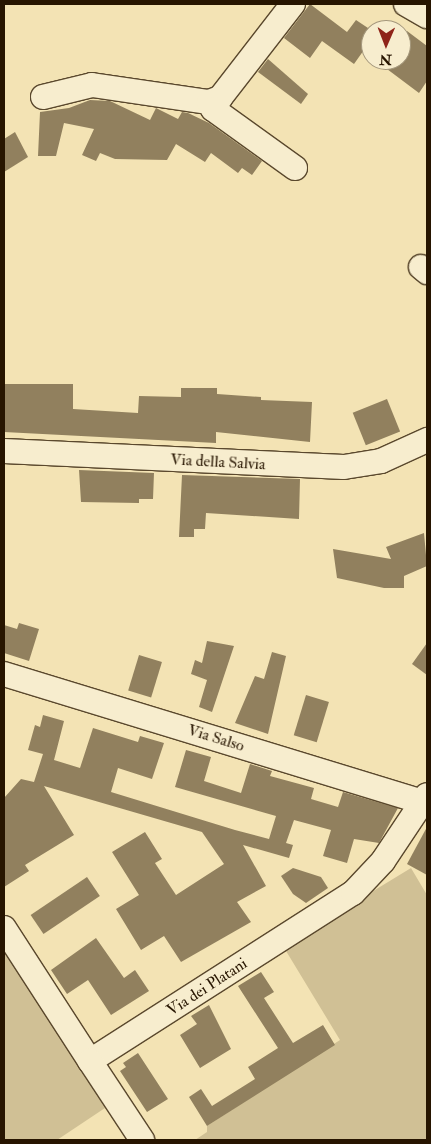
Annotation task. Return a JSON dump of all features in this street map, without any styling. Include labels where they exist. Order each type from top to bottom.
[{"type":"street","points":[[43,97],[92,85],[209,102],[220,98],[293,4]]},
{"type":"street","points":[[406,4],[427,16]]},
{"type":"street","points":[[209,102],[213,109],[294,168]]},
{"type":"street","name":"Via della Salvia","points":[[4,451],[344,467],[381,461],[427,440]]},
{"type":"street","name":"Via Salso","points":[[4,674],[426,800]]},
{"type":"street","name":"Via dei Platani","points":[[90,1061],[353,893],[383,861],[426,800]]},
{"type":"street","points":[[4,928],[142,1140]]},
{"type":"shaded area","points":[[411,868],[427,895],[427,1140],[195,1140],[207,1132],[207,1126],[340,1040],[283,946]]},
{"type":"shaded area","points":[[4,941],[111,1104],[57,1140],[4,1140]]},
{"type":"building","points":[[310,4],[347,32],[356,20],[361,23],[361,54],[354,64],[322,41],[310,58],[284,38]]},
{"type":"building","points":[[411,34],[427,46],[427,81],[419,93],[388,70],[411,70]]},
{"type":"building","points":[[268,59],[308,94],[301,104],[258,72]]},
{"type":"building","points":[[90,100],[110,101],[150,120],[156,108],[178,119],[182,112],[188,113],[209,123],[262,161],[252,175],[242,168],[238,173],[211,153],[205,162],[176,144],[167,160],[115,159],[100,153],[96,161],[82,155],[94,129],[64,123],[56,156],[38,156],[40,112],[69,108]]},
{"type":"building","points":[[15,132],[28,157],[4,172],[4,139]]},
{"type":"building","points":[[4,384],[73,384],[73,409],[138,413],[139,396],[181,397],[181,388],[217,388],[217,394],[261,397],[261,400],[312,402],[310,442],[216,432],[216,443],[4,432]]},
{"type":"building","points":[[387,399],[400,431],[366,445],[353,413]]},
{"type":"building","points":[[79,470],[154,473],[153,499],[139,499],[139,503],[81,502]]},
{"type":"building","points":[[182,475],[300,479],[299,519],[206,513],[205,529],[194,529],[194,537],[179,537]]},
{"type":"building","points":[[424,533],[427,566],[404,576],[404,588],[384,588],[337,578],[333,549],[391,559],[386,547]]},
{"type":"building","points":[[19,623],[39,629],[29,661],[4,653],[4,625],[17,629]]},
{"type":"building","points":[[207,641],[234,646],[212,712],[199,707],[207,680],[191,674],[195,660],[202,663]]},
{"type":"building","points":[[427,643],[427,675],[412,664]]},
{"type":"building","points":[[272,652],[286,656],[268,734],[235,723],[255,676],[264,679]]},
{"type":"building","points":[[139,655],[162,662],[151,697],[128,690]]},
{"type":"building","points":[[306,695],[329,702],[317,742],[294,735]]},
{"type":"building","points":[[43,715],[64,721],[54,760],[80,768],[93,728],[138,742],[140,736],[164,743],[152,779],[118,768],[111,792],[269,839],[276,816],[175,787],[186,750],[211,757],[204,781],[241,793],[250,764],[272,771],[270,776],[314,788],[311,799],[338,807],[343,792],[398,808],[379,843],[354,839],[347,863],[323,856],[331,830],[294,820],[286,843],[293,845],[289,858],[243,845],[266,886],[237,902],[251,922],[181,962],[164,936],[141,950],[116,909],[139,895],[112,852],[145,832],[162,859],[155,863],[176,895],[224,864],[202,832],[44,786],[74,835],[25,865],[29,871],[4,887],[4,798],[21,779],[34,782],[43,754],[28,750],[35,725],[40,727]]},
{"type":"building","points":[[427,827],[427,875],[407,864]]},
{"type":"building","points":[[293,868],[321,877],[328,888],[306,903],[293,894],[281,876]]},
{"type":"building","points":[[87,877],[100,896],[43,934],[31,915]]},
{"type":"building","points":[[96,938],[124,978],[135,970],[149,991],[111,1015],[88,980],[67,994],[51,970]]},
{"type":"building","points":[[261,972],[274,992],[264,998],[293,1043],[323,1025],[335,1045],[207,1126],[189,1097],[201,1089],[212,1106],[255,1079],[248,1067],[278,1048],[238,986]]},
{"type":"building","points":[[209,1005],[231,1049],[200,1068],[180,1035],[197,1024],[191,1016]]},
{"type":"building","points":[[138,1053],[168,1099],[147,1112],[120,1071],[126,1067],[123,1063]]}]
